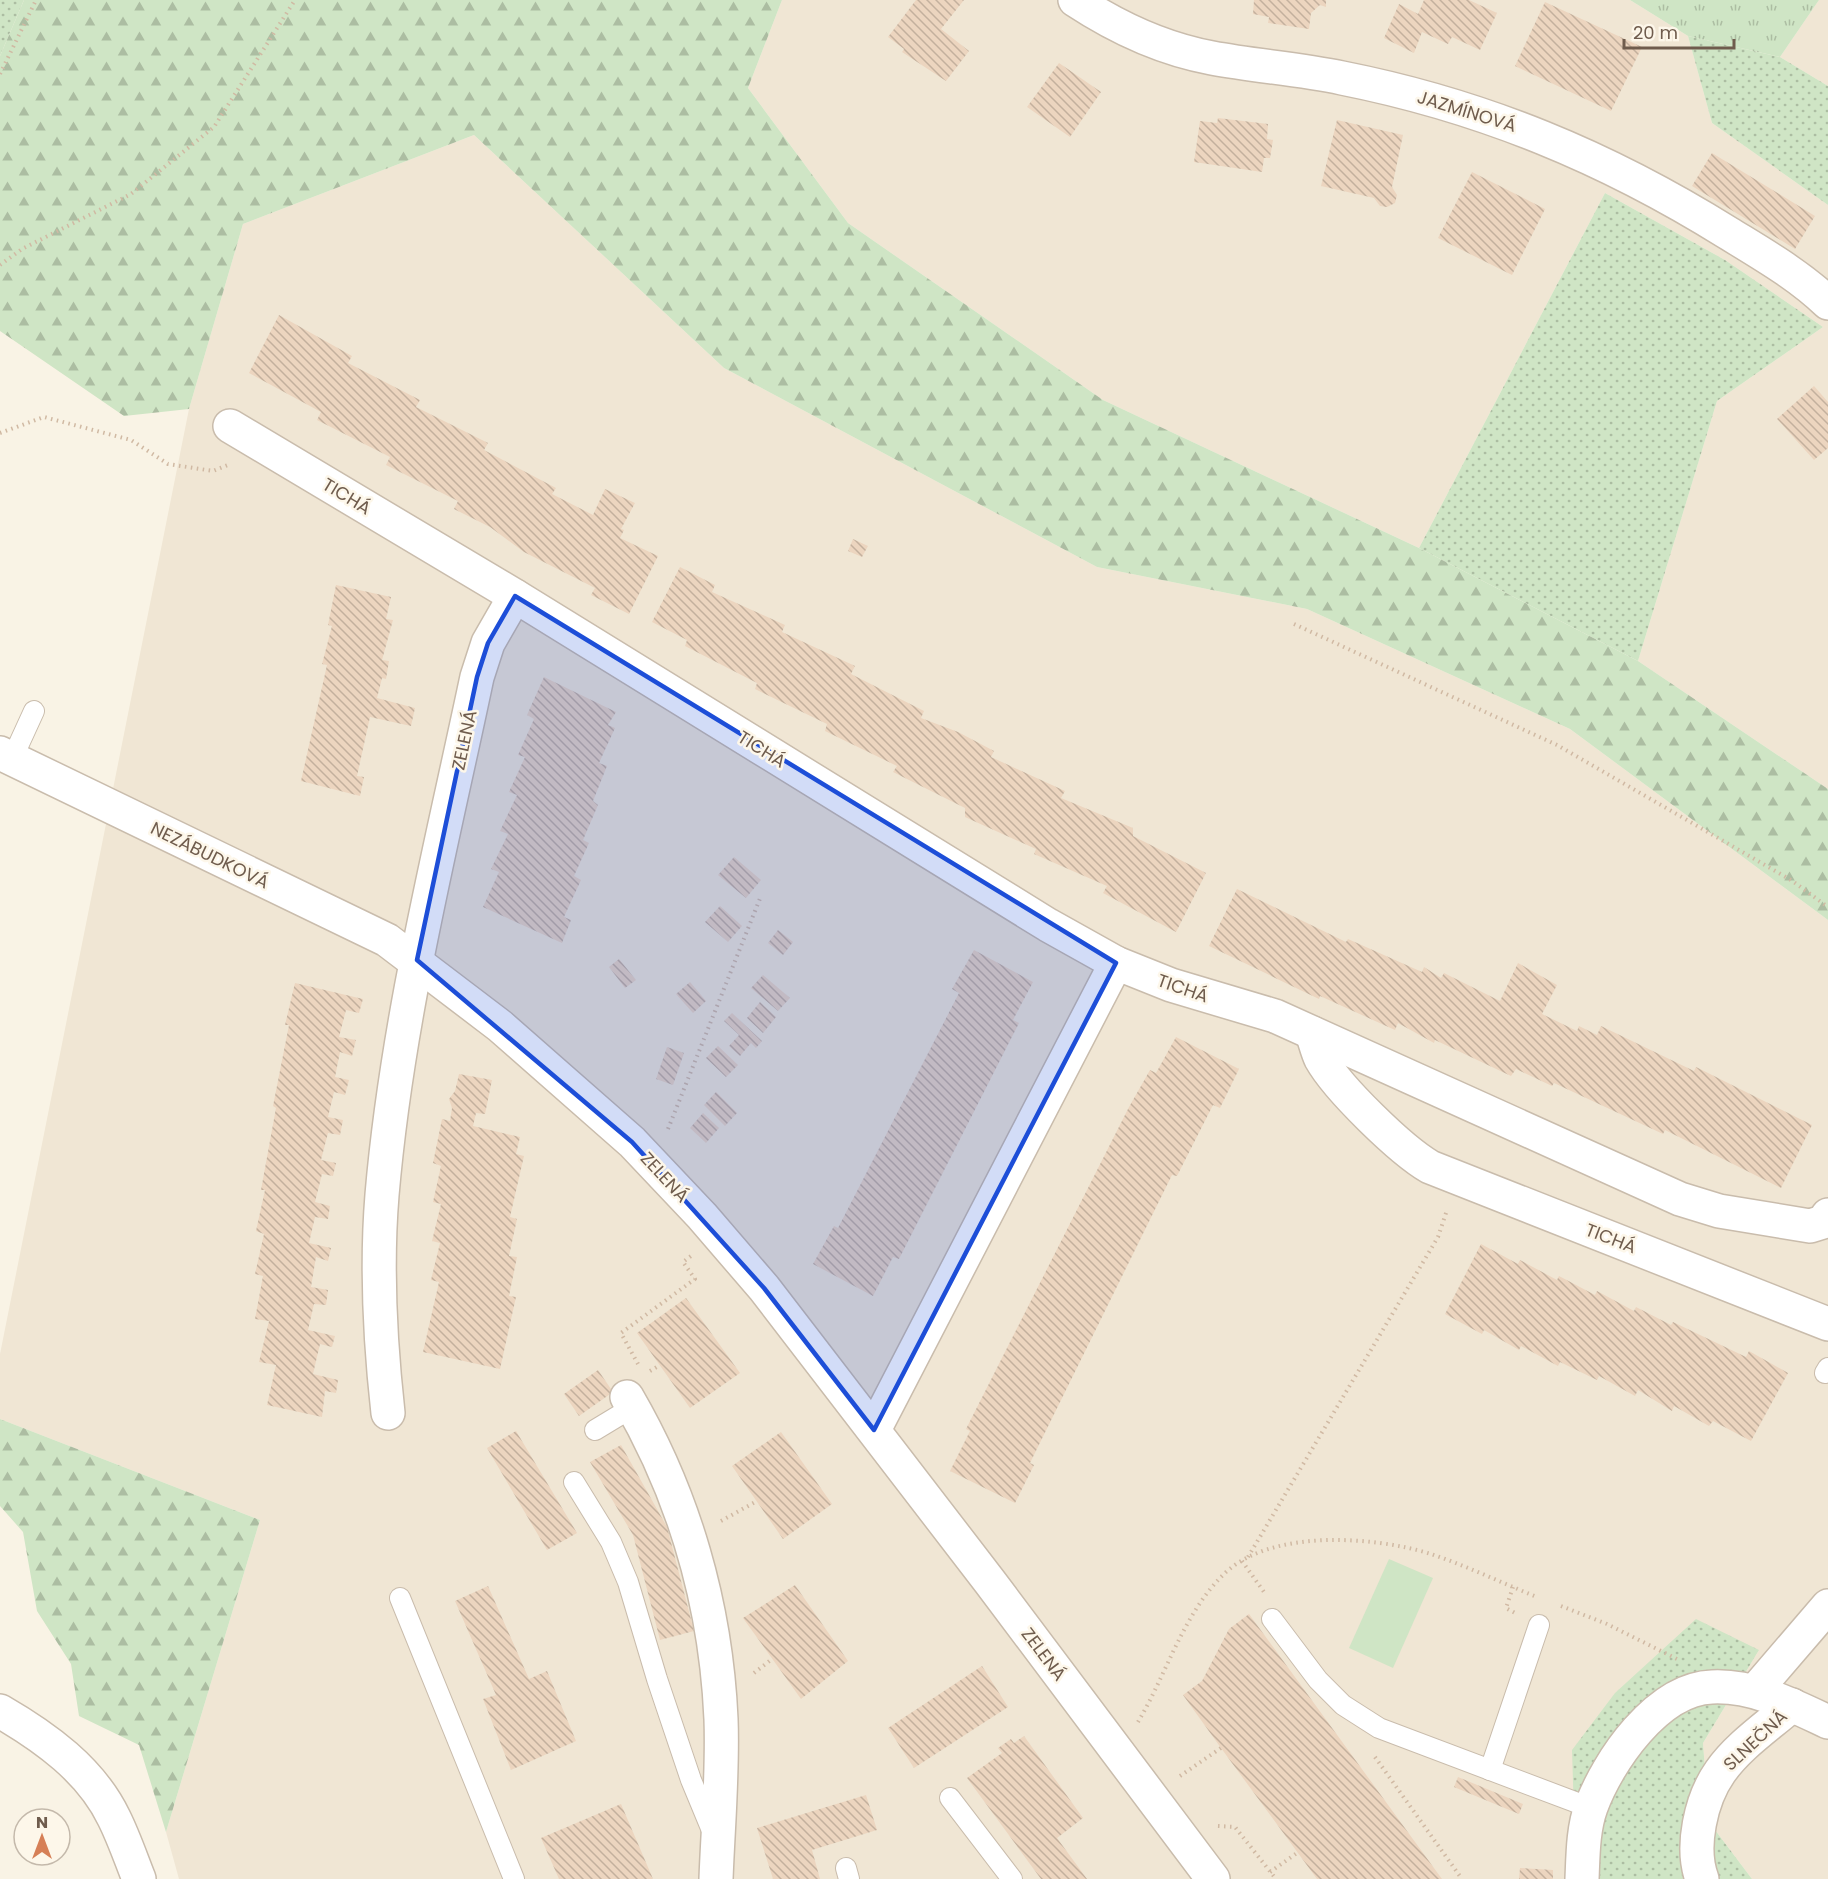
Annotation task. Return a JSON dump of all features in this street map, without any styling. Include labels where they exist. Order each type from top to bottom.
[{"type":"street","name":"JAZMÍNOVÁ","points":[[1075,0],[1130,31],[1171,47],[1211,58],[1341,77],[1399,90],[1517,126],[1633,177],[1679,203],[1788,272],[1828,303]]},
{"type":"street","name":"TICHÁ","points":[[230,426],[515,596],[1048,925],[1116,963],[1171,985],[1275,1016],[1680,1199],[1719,1211],[1810,1226],[1823,1222],[1828,1215]]},
{"type":"street","name":"ZELENÁ","points":[[388,1413],[381,1342],[382,1197],[390,1123],[417,960],[477,677],[488,643],[515,596]]},
{"type":"street","name":"NEZÁBUDKOVÁ","points":[[6,756],[387,940],[417,960]]},
{"type":"street","name":"ZELENÁ","points":[[417,960],[570,1085],[654,1165],[702,1216],[764,1288],[874,1430],[1213,1879]]},
{"type":"street","points":[[874,1430],[1116,963]]},
{"type":"street","name":"TICHÁ","points":[[1312,1033],[1321,1058],[1335,1079],[1411,1156],[1445,1173],[1828,1324]]},
{"type":"street","points":[[635,1393],[691,1537],[714,1654],[721,1720],[716,1879]]},
{"type":"street","points":[[1755,1691],[1828,1606]]},
{"type":"street","name":"SLNEČNÁ","points":[[1582,1879],[1583,1856],[1591,1808],[1617,1758],[1638,1729],[1678,1697],[1710,1687],[1755,1691],[1828,1722]]},
{"type":"street","name":"SLNEČNÁ","points":[[1702,1879],[1698,1870],[1698,1833],[1705,1802],[1720,1772],[1792,1705]]},
{"type":"street","points":[[0,1711],[33,1730],[62,1752],[91,1783],[113,1816],[139,1879]]},
{"type":"lane","points":[[6,756],[34,711]]},
{"type":"lane","points":[[595,1430],[635,1393]]},
{"type":"lane","points":[[574,1482],[611,1542],[628,1582],[691,1780],[717,1844]]},
{"type":"lane","points":[[400,1598],[514,1879]]},
{"type":"lane","points":[[1272,1619],[1318,1680],[1343,1705],[1379,1728],[1591,1808]]},
{"type":"lane","points":[[1490,1770],[1539,1625]]},
{"type":"lane","points":[[950,1798],[1012,1879]]},
{"type":"path","points":[[0,74],[36,0]]},
{"type":"path","points":[[0,265],[22,249],[131,194],[214,128],[295,0]]},
{"type":"path","points":[[0,432],[44,417],[131,440],[168,464],[213,471],[270,451]]},
{"type":"path","points":[[1294,624],[1557,745],[1791,880],[1828,907]]},
{"type":"path","points":[[654,1165],[761,896]]},
{"type":"path","points":[[1248,1557],[1438,1238],[1448,1206],[1445,1173]]},
{"type":"path","points":[[635,1393],[621,1333],[695,1279],[683,1262],[698,1252]]},
{"type":"path","points":[[723,1519],[757,1500]]},
{"type":"path","points":[[1136,1725],[1199,1604],[1222,1575],[1248,1557],[1306,1542],[1347,1540],[1392,1545],[1431,1554],[1545,1600]]},
{"type":"path","points":[[1242,1561],[1265,1594]]},
{"type":"path","points":[[1555,1604],[1607,1624],[1674,1656],[1710,1687]]},
{"type":"path","points":[[749,1676],[772,1659]]},
{"type":"path","points":[[1195,1766],[1221,1748]]},
{"type":"path","points":[[1372,1753],[1462,1879]]},
{"type":"path","points":[[1213,1826],[1235,1827],[1276,1879]]},
{"type":"path","points":[[1270,1872],[1298,1853]]},
{"type":"highlighted area","points":[[515,596],[1116,963],[874,1430],[764,1288],[632,1142],[417,960],[477,677],[488,643]]},
{"type":"shaded area","points":[[782,0],[1630,0],[1688,36],[1712,123],[1828,205],[1828,789],[1638,661],[1717,401],[1823,327],[1725,260],[1605,193],[1419,548],[1103,400],[848,223],[748,88]]},
{"type":"shaded area","points":[[1819,0],[1828,0],[1828,86],[1780,57]]},
{"type":"shaded area","points":[[474,135],[724,368],[1097,567],[1307,609],[1570,729],[1828,920],[1828,1879],[1752,1879],[1709,1822],[1703,1743],[1759,1650],[1576,1879],[179,1879],[166,1832],[260,1520],[0,1419],[0,1354],[189,409],[243,224]]},
{"type":"green space","points":[[0,0],[24,0],[0,56]]},
{"type":"green space","points":[[24,0],[782,0],[748,88],[848,223],[1103,400],[1419,548],[1638,661],[1828,789],[1828,920],[1570,729],[1307,609],[1097,567],[724,368],[474,135],[243,224],[189,409],[124,416],[0,331],[0,56]]},
{"type":"green space","points":[[1630,0],[1819,0],[1780,57],[1688,36]]},
{"type":"green space","points":[[1688,36],[1780,57],[1828,86],[1828,205],[1712,123]]},
{"type":"green space","points":[[1605,193],[1725,260],[1823,327],[1717,401],[1638,661],[1419,548]]},
{"type":"green space","points":[[0,1419],[260,1520],[166,1832],[139,1745],[79,1716],[71,1664],[37,1611],[23,1532],[0,1506]]},
{"type":"green space","points":[[1389,1559],[1433,1578],[1393,1668],[1349,1648]]},
{"type":"green space","points":[[1696,1619],[1759,1650],[1703,1743],[1709,1822],[1752,1879],[1576,1879],[1572,1750],[1615,1693]]},
{"type":"building","points":[[916,0],[964,0],[941,29],[969,51],[946,81],[902,52],[904,49],[888,37]]},
{"type":"building","points":[[1254,0],[1326,0],[1326,7],[1320,5],[1311,13],[1309,29],[1268,23],[1269,17],[1253,14]]},
{"type":"building","points":[[1424,0],[1469,0],[1497,13],[1480,50],[1452,37],[1448,44],[1422,32],[1414,53],[1384,38],[1399,4],[1418,14]]},
{"type":"building","points":[[1545,2],[1642,47],[1611,111],[1515,66]]},
{"type":"building","points":[[1059,63],[1101,92],[1070,137],[1027,107]]},
{"type":"building","points":[[1218,118],[1268,124],[1267,139],[1273,140],[1270,158],[1264,158],[1262,172],[1194,162],[1200,121],[1217,123]]},
{"type":"building","points":[[1337,120],[1403,135],[1392,187],[1397,195],[1395,203],[1387,207],[1380,206],[1374,198],[1321,186]]},
{"type":"building","points":[[1712,153],[1815,216],[1795,249],[1692,186]]},
{"type":"building","points":[[1472,172],[1545,209],[1512,275],[1438,238]]},
{"type":"building","points":[[279,315],[352,356],[348,363],[420,400],[416,407],[488,443],[484,450],[556,488],[552,494],[593,515],[605,489],[635,503],[621,529],[624,530],[620,538],[658,556],[629,614],[591,595],[595,588],[524,552],[490,527],[454,509],[458,501],[386,465],[390,457],[317,420],[321,412],[249,373]]},
{"type":"building","points":[[1814,386],[1828,402],[1828,448],[1814,460],[1777,419]]},
{"type":"building","points":[[853,539],[868,546],[862,557],[848,551]]},
{"type":"building","points":[[680,567],[715,585],[712,592],[785,625],[782,632],[855,666],[851,674],[924,711],[921,718],[958,732],[994,751],[991,757],[1065,791],[1061,798],[1133,828],[1133,836],[1206,873],[1176,932],[1103,893],[1107,886],[1034,854],[1036,849],[965,817],[965,808],[893,772],[897,766],[825,731],[827,724],[755,689],[757,683],[685,646],[687,640],[652,622]]},
{"type":"building","points":[[336,585],[391,597],[386,619],[393,620],[382,660],[389,661],[386,679],[382,678],[377,698],[415,708],[411,726],[370,717],[357,776],[364,777],[360,796],[301,781],[327,665],[322,664],[332,626],[328,625]]},
{"type":"building","points":[[544,677],[616,712],[608,725],[615,728],[599,763],[607,766],[593,801],[598,805],[583,840],[589,843],[574,876],[581,880],[564,917],[571,920],[562,943],[483,907],[499,872],[491,869],[508,834],[500,831],[517,795],[509,792],[525,757],[518,755],[534,719],[527,715]]},
{"type":"building","points":[[734,857],[761,880],[746,898],[718,875]]},
{"type":"building","points":[[1237,889],[1346,942],[1348,939],[1422,972],[1424,967],[1441,978],[1444,973],[1500,1001],[1518,963],[1557,985],[1542,1014],[1577,1031],[1579,1026],[1597,1035],[1601,1026],[1694,1071],[1696,1067],[1812,1125],[1781,1188],[1665,1130],[1663,1134],[1554,1083],[1552,1086],[1516,1069],[1511,1076],[1435,1040],[1434,1043],[1398,1023],[1395,1030],[1320,996],[1319,999],[1209,946]]},
{"type":"building","points":[[720,906],[742,926],[728,942],[705,922]]},
{"type":"building","points":[[778,930],[793,942],[783,955],[768,943]]},
{"type":"building","points":[[974,950],[1033,982],[1013,1020],[1019,1023],[899,1259],[893,1257],[873,1296],[813,1264],[834,1226],[838,1228],[959,993],[952,989]]},
{"type":"building","points":[[619,959],[636,980],[625,988],[609,967]]},
{"type":"building","points":[[763,975],[790,998],[778,1011],[751,988]]},
{"type":"building","points":[[690,982],[706,1001],[693,1013],[676,994]]},
{"type":"building","points":[[295,983],[363,999],[359,1013],[346,1010],[339,1037],[356,1040],[352,1056],[340,1052],[335,1077],[349,1080],[345,1095],[334,1092],[328,1117],[343,1120],[340,1135],[328,1133],[321,1160],[336,1163],[333,1176],[322,1174],[315,1202],[330,1206],[328,1219],[315,1217],[309,1243],[331,1248],[328,1261],[316,1257],[311,1287],[328,1290],[326,1305],[314,1304],[308,1330],[335,1336],[332,1347],[320,1344],[313,1374],[338,1380],[336,1393],[325,1391],[322,1417],[267,1405],[276,1365],[259,1362],[269,1321],[255,1319],[263,1276],[255,1274],[264,1234],[256,1231],[265,1190],[261,1190],[276,1108],[273,1106],[289,1025],[285,1025]]},
{"type":"building","points":[[760,1002],[776,1017],[763,1033],[747,1018]]},
{"type":"building","points":[[732,1013],[762,1041],[756,1048],[751,1043],[740,1056],[729,1046],[739,1035],[724,1021]]},
{"type":"building","points":[[1176,1037],[1239,1069],[1220,1108],[1213,1105],[1177,1176],[1172,1175],[1030,1463],[1034,1465],[1015,1503],[950,1471],[970,1431],[966,1429],[1129,1107],[1150,1070],[1156,1073]]},
{"type":"building","points":[[718,1046],[738,1065],[726,1077],[706,1058]]},
{"type":"building","points":[[667,1047],[684,1053],[673,1085],[656,1079]]},
{"type":"building","points":[[459,1074],[492,1080],[485,1114],[476,1113],[473,1126],[520,1137],[516,1154],[524,1156],[510,1217],[517,1219],[509,1256],[517,1257],[509,1296],[516,1297],[500,1369],[423,1352],[439,1282],[431,1280],[440,1243],[432,1241],[441,1204],[433,1202],[441,1166],[433,1163],[442,1119],[450,1121],[452,1108],[449,1099],[455,1091]]},
{"type":"building","points":[[716,1092],[737,1113],[725,1126],[704,1105]]},
{"type":"building","points":[[703,1113],[719,1128],[706,1143],[690,1128]]},
{"type":"building","points":[[1481,1244],[1518,1264],[1520,1260],[1557,1280],[1559,1276],[1595,1295],[1597,1291],[1634,1311],[1636,1307],[1671,1325],[1673,1322],[1746,1357],[1749,1351],[1788,1373],[1751,1441],[1713,1421],[1709,1426],[1674,1406],[1672,1411],[1638,1390],[1635,1396],[1599,1376],[1597,1380],[1560,1362],[1558,1366],[1521,1346],[1519,1350],[1484,1330],[1482,1334],[1445,1314]]},
{"type":"building","points":[[686,1298],[740,1373],[690,1408],[637,1333]]},
{"type":"building","points":[[598,1370],[613,1392],[579,1416],[564,1394]]},
{"type":"building","points":[[516,1431],[577,1533],[547,1550],[487,1448]]},
{"type":"building","points":[[781,1432],[832,1504],[783,1539],[732,1466]]},
{"type":"building","points":[[621,1445],[667,1527],[694,1631],[660,1640],[633,1535],[590,1462]]},
{"type":"building","points":[[795,1585],[848,1661],[801,1699],[743,1618]]},
{"type":"building","points":[[488,1586],[529,1679],[547,1671],[576,1741],[511,1770],[483,1699],[496,1695],[455,1601]]},
{"type":"building","points":[[1249,1614],[1442,1879],[1317,1879],[1221,1748],[1183,1695],[1202,1681],[1229,1629]]},
{"type":"building","points":[[982,1666],[1008,1707],[914,1768],[888,1728]]},
{"type":"building","points":[[1024,1736],[1083,1818],[1057,1838],[1087,1879],[1041,1879],[967,1778],[1002,1753],[998,1748],[1011,1739],[1014,1743]]},
{"type":"building","points":[[1458,1777],[1523,1804],[1519,1814],[1454,1787]]},
{"type":"building","points":[[866,1795],[877,1830],[812,1850],[820,1879],[773,1879],[757,1828]]},
{"type":"building","points":[[621,1804],[653,1879],[559,1879],[541,1838]]},
{"type":"building","points":[[1520,1868],[1553,1870],[1553,1879],[1519,1879]]}]
